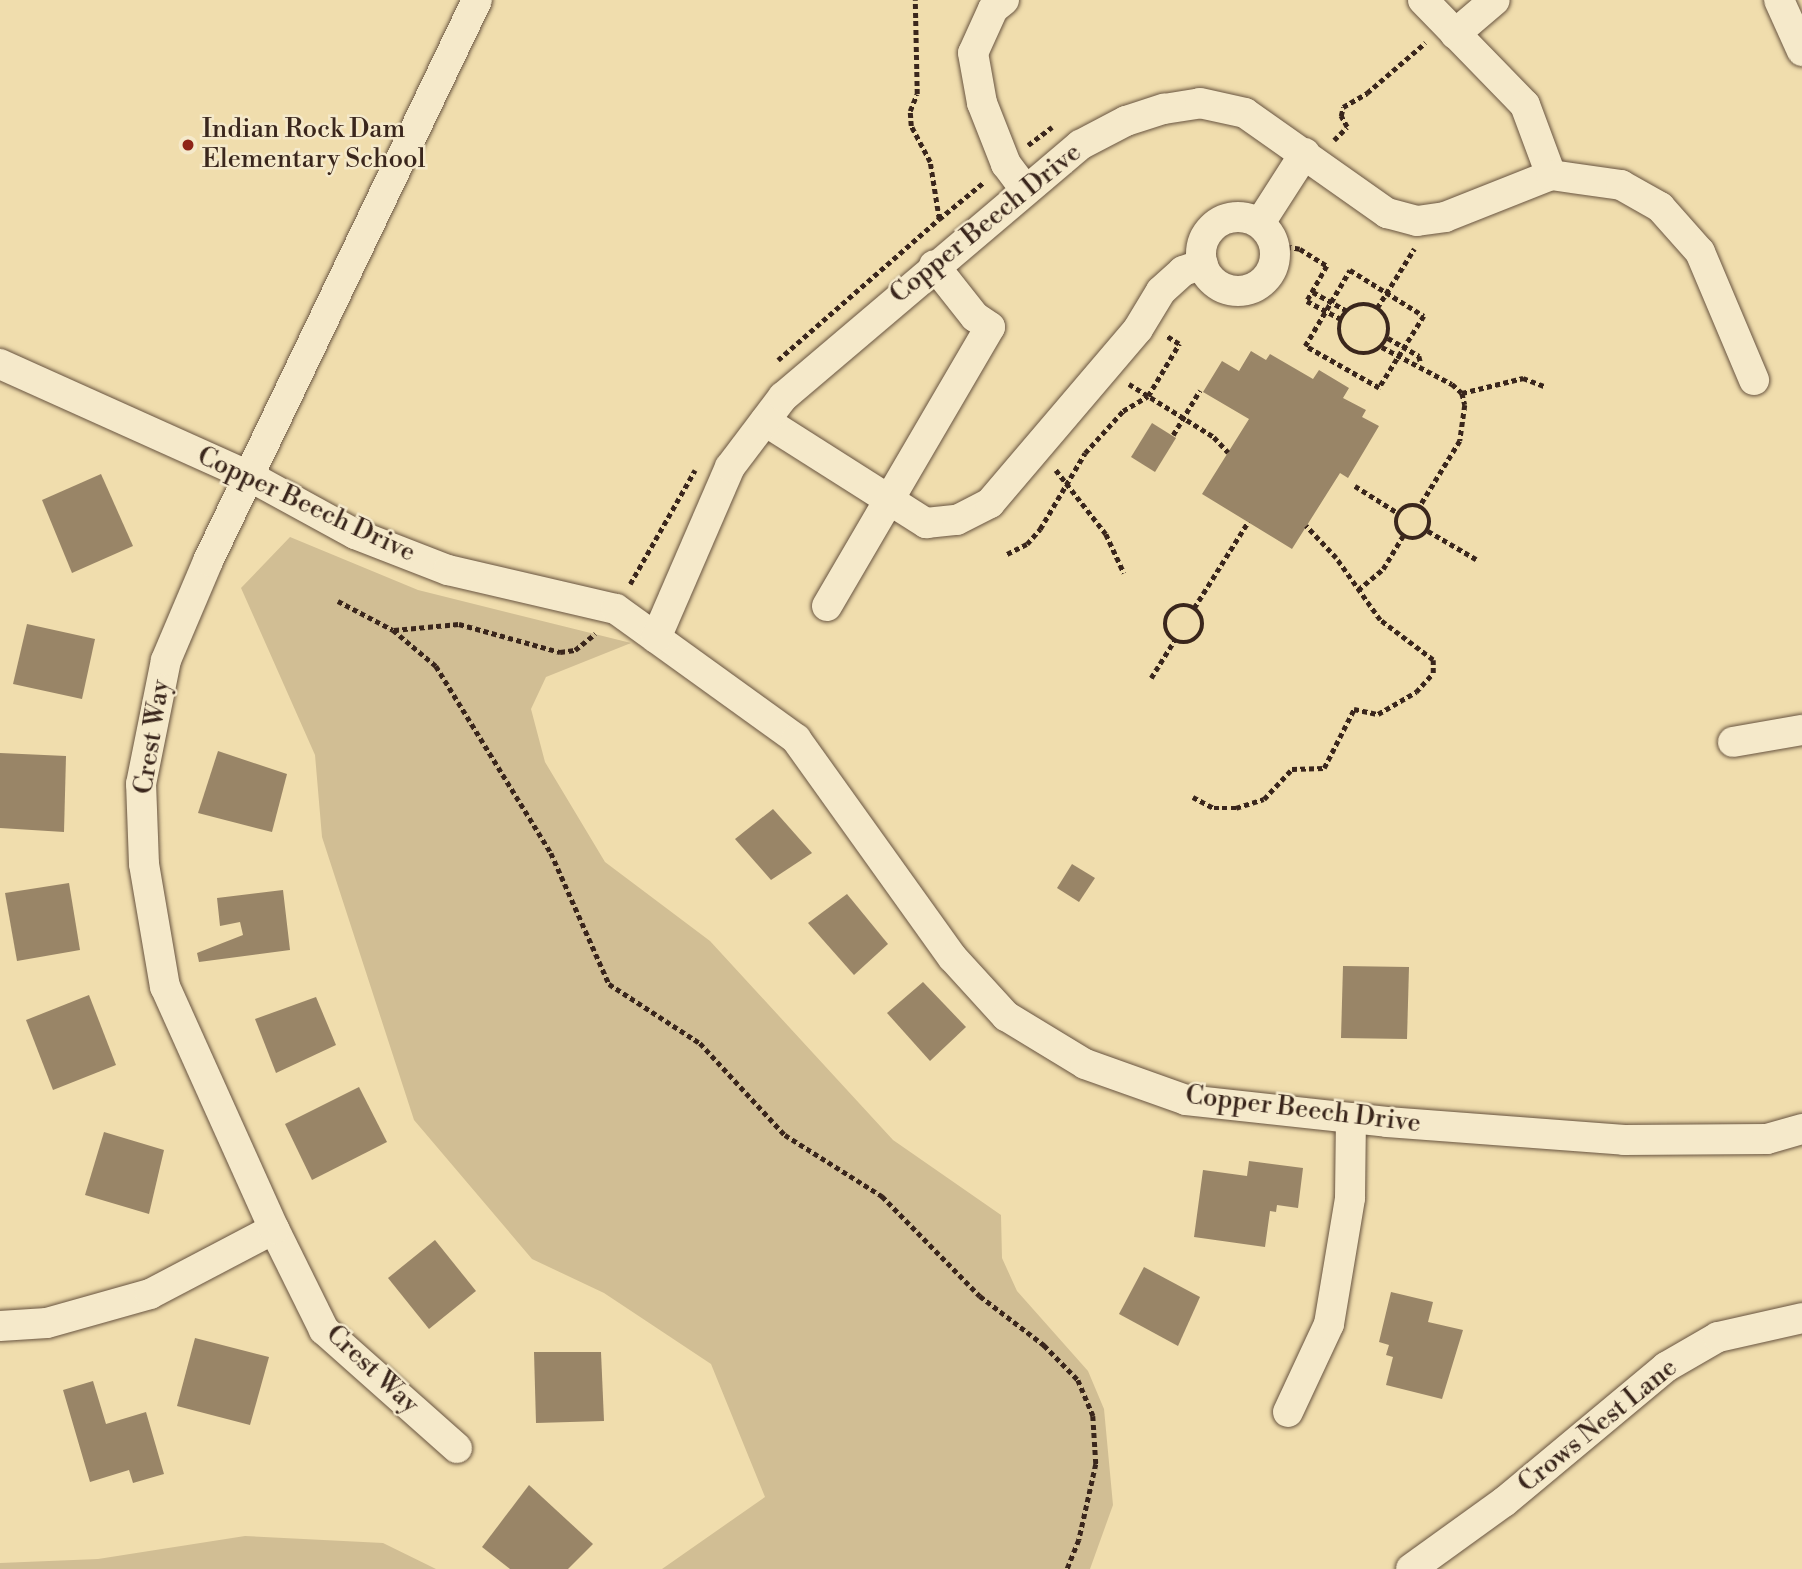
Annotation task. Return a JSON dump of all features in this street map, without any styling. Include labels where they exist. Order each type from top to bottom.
[{"type":"street","name":"Crest Way","points":[[457,1448],[324,1329],[274,1229],[165,987],[143,851],[141,784],[166,660],[249,476],[477,0]]},
{"type":"street","points":[[1004,0],[993,9],[974,53],[982,103],[1006,164],[1024,188]]},
{"type":"street","points":[[1423,0],[1525,105],[1551,175]]},
{"type":"street","points":[[1451,29],[1495,0]]},
{"type":"street","points":[[1779,0],[1802,51]]},
{"type":"street","name":"Copper Beech Drive","points":[[656,638],[730,467],[783,397],[1024,188],[1080,145],[1126,121],[1200,103],[1245,113],[1387,214],[1418,221],[1445,217],[1551,175],[1621,185],[1660,207],[1700,252],[1754,380]]},
{"type":"street","points":[[1267,234],[1235,217],[1212,228],[1201,251],[1203,264],[1217,284],[1242,291],[1265,280],[1272,270],[1267,234],[1309,157]]},
{"type":"street","points":[[765,421],[926,523],[957,520],[990,503],[1105,368],[1145,317],[1161,291],[1183,271],[1203,264]]},
{"type":"street","points":[[827,606],[990,327],[975,317],[934,265]]},
{"type":"street","name":"Copper Beech Drive","points":[[0,364],[249,476],[355,534],[448,570],[616,609],[796,739],[953,958],[1006,1016],[1085,1064],[1186,1100],[1351,1118],[1624,1140],[1767,1139],[1802,1129]]},
{"type":"street","points":[[1733,742],[1802,730]]},
{"type":"street","points":[[1288,1412],[1329,1324],[1350,1198],[1351,1118]]},
{"type":"street","points":[[0,1326],[47,1323],[150,1294],[274,1229]]},
{"type":"street","name":"Crows Nest Lane","points":[[1411,1569],[1504,1502],[1666,1367],[1718,1337],[1802,1318]]},
{"type":"path","points":[[773,366],[939,219],[930,162],[911,126],[910,111],[917,94],[915,0]]},
{"type":"path","points":[[1309,157],[1347,127],[1341,116],[1343,107],[1367,93],[1451,29]]},
{"type":"path","points":[[1377,308],[1416,247],[1418,221]]},
{"type":"path","points":[[1267,234],[1300,249],[1327,266],[1307,301],[1341,319]]},
{"type":"path","points":[[1350,270],[1424,316],[1379,388],[1305,346],[1331,302],[1350,270]]},
{"type":"path","points":[[1313,292],[1347,311]]},
{"type":"path","points":[[1358,305],[1377,308],[1388,323],[1388,338],[1382,347],[1370,353],[1351,350],[1340,335],[1341,319],[1347,311],[1358,305]]},
{"type":"path","points":[[1007,554],[1027,544],[1040,529],[1085,453],[1123,411],[1148,396],[1180,344],[1145,317]]},
{"type":"path","points":[[1388,338],[1419,356],[1421,365]]},
{"type":"path","points":[[1382,347],[1398,357],[1421,365],[1462,393],[1523,378],[1546,387]]},
{"type":"path","points":[[1105,368],[1184,418],[1228,452]]},
{"type":"path","points":[[1173,435],[1200,390]]},
{"type":"path","points":[[1420,506],[1460,441],[1465,422],[1462,393]]},
{"type":"path","points":[[1035,449],[1068,482],[1106,534],[1124,573]]},
{"type":"path","points":[[393,630],[459,624],[561,652],[588,643],[616,609],[672,505],[701,461]]},
{"type":"path","points":[[1355,486],[1398,513]]},
{"type":"path","points":[[1398,513],[1411,505],[1420,506],[1430,516],[1428,531]]},
{"type":"path","points":[[1398,513],[1397,528],[1403,536],[1415,539],[1428,531]]},
{"type":"path","points":[[1194,608],[1248,522]]},
{"type":"path","points":[[1194,797],[1214,808],[1236,808],[1264,799],[1292,769],[1324,768],[1354,709],[1378,714],[1424,685],[1433,673],[1433,660],[1380,620],[1306,526]]},
{"type":"path","points":[[1428,531],[1476,559]]},
{"type":"path","points":[[1358,590],[1383,569],[1403,536]]},
{"type":"path","points":[[338,601],[393,630],[436,666],[551,853],[609,984],[700,1043],[785,1135],[882,1196],[980,1296],[1044,1345],[1078,1380],[1093,1416],[1096,1464],[1079,1541],[1068,1569]]},
{"type":"path","points":[[1177,606],[1194,608],[1203,621],[1198,637],[1190,642],[1174,641],[1165,618],[1177,606]]},
{"type":"path","points":[[1151,678],[1174,641]]},
{"type":"shaded area","points":[[290,537],[418,590],[631,643],[546,677],[531,709],[545,762],[605,862],[710,941],[893,1140],[1001,1215],[1002,1258],[1017,1291],[1088,1371],[1104,1409],[1113,1505],[1090,1569],[662,1569],[765,1497],[711,1364],[604,1293],[532,1259],[414,1120],[322,837],[315,755],[241,588]]},
{"type":"shaded area","points":[[245,1536],[383,1543],[436,1569],[0,1569],[0,1563],[98,1559]]},
{"type":"building","points":[[1251,351],[1266,360],[1270,354],[1313,379],[1319,370],[1349,388],[1343,398],[1366,410],[1362,417],[1379,426],[1348,478],[1340,473],[1292,549],[1202,494],[1249,419],[1203,392],[1222,361],[1239,371]]},
{"type":"building","points":[[1152,423],[1176,438],[1155,472],[1131,457]]},
{"type":"building","points":[[101,474],[133,546],[72,573],[42,500]]},
{"type":"building","points":[[27,624],[95,639],[82,699],[13,684]]},
{"type":"building","points":[[218,751],[287,774],[272,832],[198,813]]},
{"type":"building","points":[[0,753],[66,756],[64,832],[0,828]]},
{"type":"building","points":[[773,809],[812,853],[771,880],[735,839]]},
{"type":"building","points":[[1072,864],[1095,878],[1079,902],[1057,888]]},
{"type":"building","points":[[69,883],[80,950],[17,961],[5,893]]},
{"type":"building","points":[[283,890],[290,950],[199,962],[197,953],[243,935],[240,922],[220,926],[217,898]]},
{"type":"building","points":[[847,894],[888,944],[854,975],[808,923]]},
{"type":"building","points":[[1343,966],[1409,967],[1407,1039],[1341,1038]]},
{"type":"building","points":[[923,982],[966,1027],[930,1061],[887,1013]]},
{"type":"building","points":[[89,995],[116,1065],[53,1090],[26,1020]]},
{"type":"building","points":[[316,997],[336,1045],[276,1073],[255,1019]]},
{"type":"building","points":[[359,1087],[387,1142],[312,1180],[285,1124]]},
{"type":"building","points":[[104,1132],[164,1150],[149,1214],[85,1195]]},
{"type":"building","points":[[1249,1161],[1303,1168],[1298,1208],[1277,1205],[1276,1212],[1270,1211],[1265,1247],[1194,1237],[1203,1170],[1247,1176]]},
{"type":"building","points":[[435,1240],[476,1291],[429,1329],[388,1278]]},
{"type":"building","points":[[1144,1267],[1200,1297],[1178,1346],[1119,1314]]},
{"type":"building","points":[[1391,1292],[1433,1302],[1428,1322],[1463,1330],[1442,1399],[1386,1385],[1393,1357],[1386,1355],[1389,1345],[1379,1342]]},
{"type":"building","points":[[195,1338],[269,1357],[250,1425],[177,1406]]},
{"type":"building","points":[[534,1352],[601,1352],[604,1421],[536,1423]]},
{"type":"building","points":[[93,1381],[106,1424],[146,1412],[164,1474],[133,1483],[129,1470],[90,1482],[63,1390]]},
{"type":"building","points":[[529,1485],[593,1544],[568,1569],[510,1569],[482,1547]]},
{"type":"place","name":"Indian Rock Dam Elementary School","points":[[188,145]]}]
